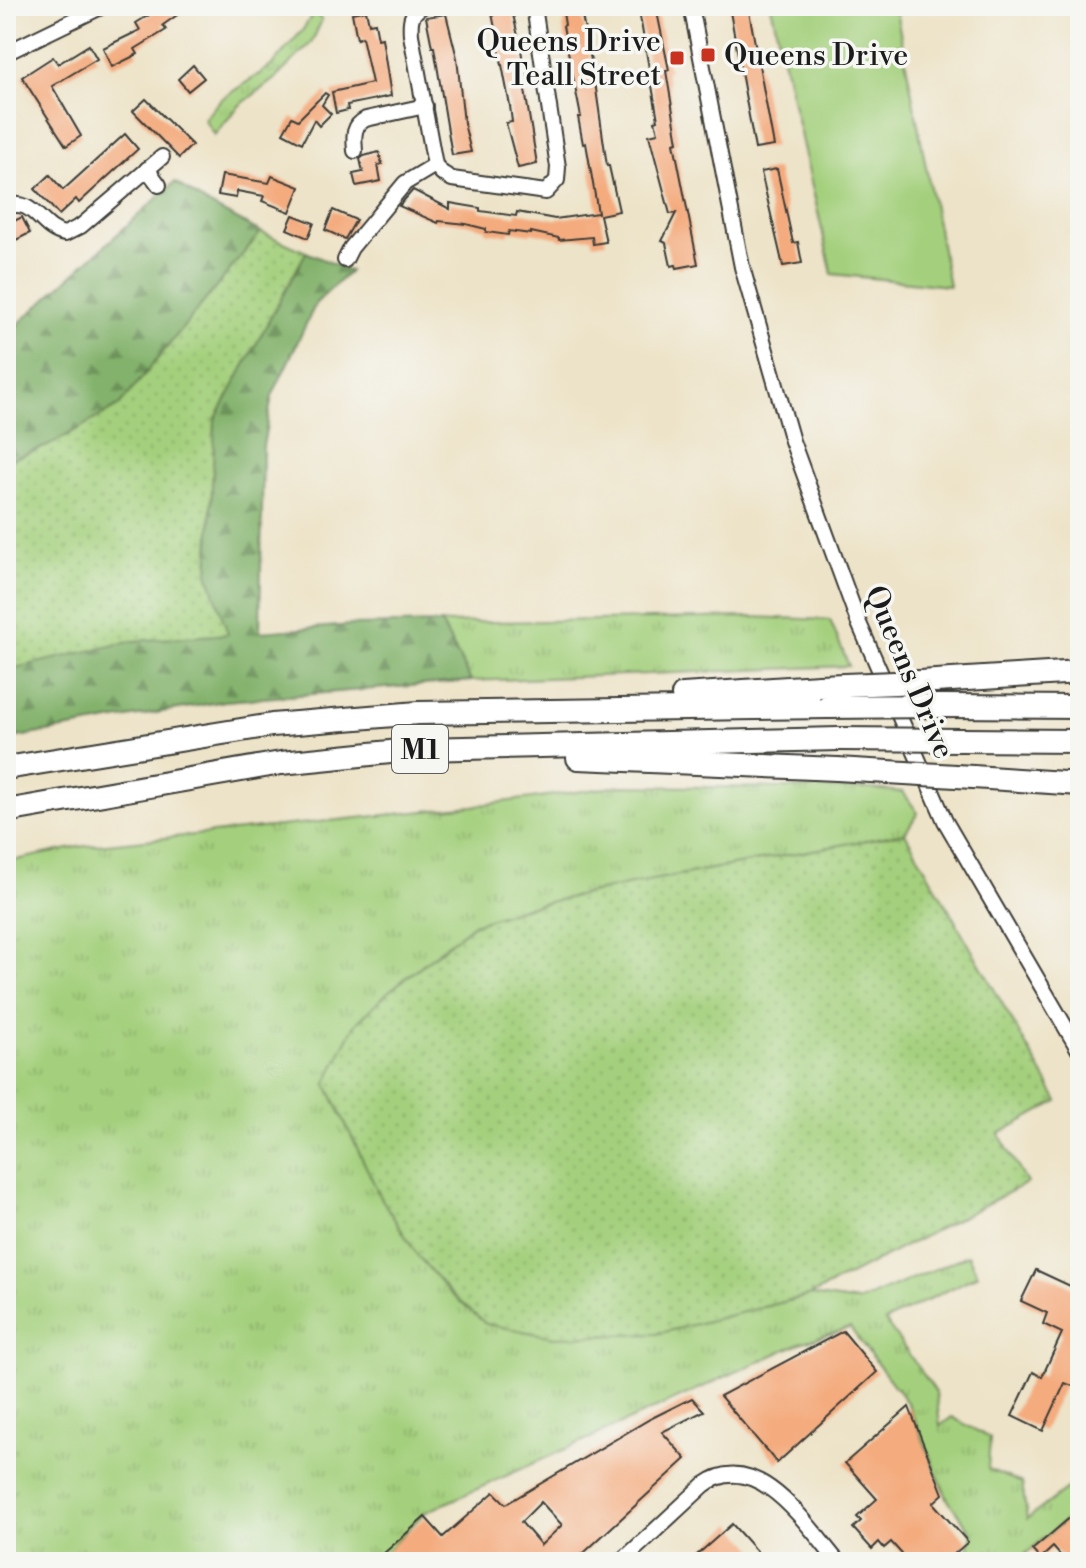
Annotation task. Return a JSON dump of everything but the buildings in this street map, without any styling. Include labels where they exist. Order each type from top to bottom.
[{"type":"highway","points":[[823,697],[920,682],[1080,672]]},
{"type":"highway","name":"M1","points":[[6,768],[272,725],[418,713],[823,697],[941,706],[1080,707]]},
{"type":"highway","name":"M1","points":[[6,811],[281,763],[420,749],[839,739],[1080,741]]},
{"type":"highway","points":[[420,749],[1080,784]]},
{"type":"street","points":[[6,53],[103,6]]},
{"type":"street","points":[[423,6],[414,11],[410,21],[435,165],[452,179],[546,192],[553,188],[557,180],[557,151],[534,6]]},
{"type":"street","name":"Queens Drive","points":[[691,6],[742,267],[792,441],[858,621],[945,821],[1080,1052]]},
{"type":"street","points":[[355,151],[353,133],[358,123],[425,106]]},
{"type":"street","points":[[6,207],[24,204],[48,228],[65,234],[81,226],[162,157]]},
{"type":"street","points":[[345,260],[351,248],[405,183],[435,165]]},
{"type":"street","points":[[147,169],[159,185]]},
{"type":"street","points":[[621,1562],[704,1485],[717,1476],[736,1473],[756,1479],[772,1489],[838,1562]]},
{"type":"green space","points":[[771,6],[895,6],[949,286],[832,274]]},
{"type":"green space","points":[[314,12],[322,20],[312,42],[277,77],[239,106],[214,135],[204,119],[220,100],[271,66],[302,31]]},
{"type":"green space","points":[[175,182],[206,203],[261,232],[120,405],[48,446],[6,461],[6,335]]},
{"type":"green space","points":[[261,232],[306,252],[215,420],[208,573],[228,634],[132,641],[6,670],[6,461],[48,446],[120,405]]},
{"type":"green space","points":[[306,252],[350,271],[316,303],[272,396],[263,446],[260,632],[441,623],[471,681],[225,701],[6,739],[6,669],[132,641],[227,634],[208,573],[215,420]]},
{"type":"green space","points":[[751,617],[830,620],[849,666],[471,681],[441,623]]},
{"type":"green space","points":[[620,786],[872,789],[903,792],[918,813],[905,833],[631,884],[523,908],[474,924],[387,993],[354,1026],[656,1334],[811,1295],[858,1302],[968,1255],[978,1275],[885,1321],[936,1392],[940,1426],[952,1417],[990,1438],[988,1469],[1022,1483],[1027,1519],[1080,1479],[1080,1508],[1016,1562],[966,1562],[972,1533],[948,1500],[908,1404],[850,1328],[800,1343],[424,1513],[376,1562],[187,1562],[150,1554],[6,1559],[6,862],[78,847],[473,806]]},
{"type":"green space","points":[[905,833],[1058,1101],[999,1134],[1027,1183],[811,1295],[656,1334],[554,1337],[486,1324],[452,1295],[417,1255],[380,1196],[326,1083],[354,1026],[387,993],[474,924],[523,908],[631,884]]},
{"type":"place","name":"Queens Drive","points":[[708,55]]},
{"type":"place","name":"Queens Drive Teall Street","points":[[677,58]]}]
